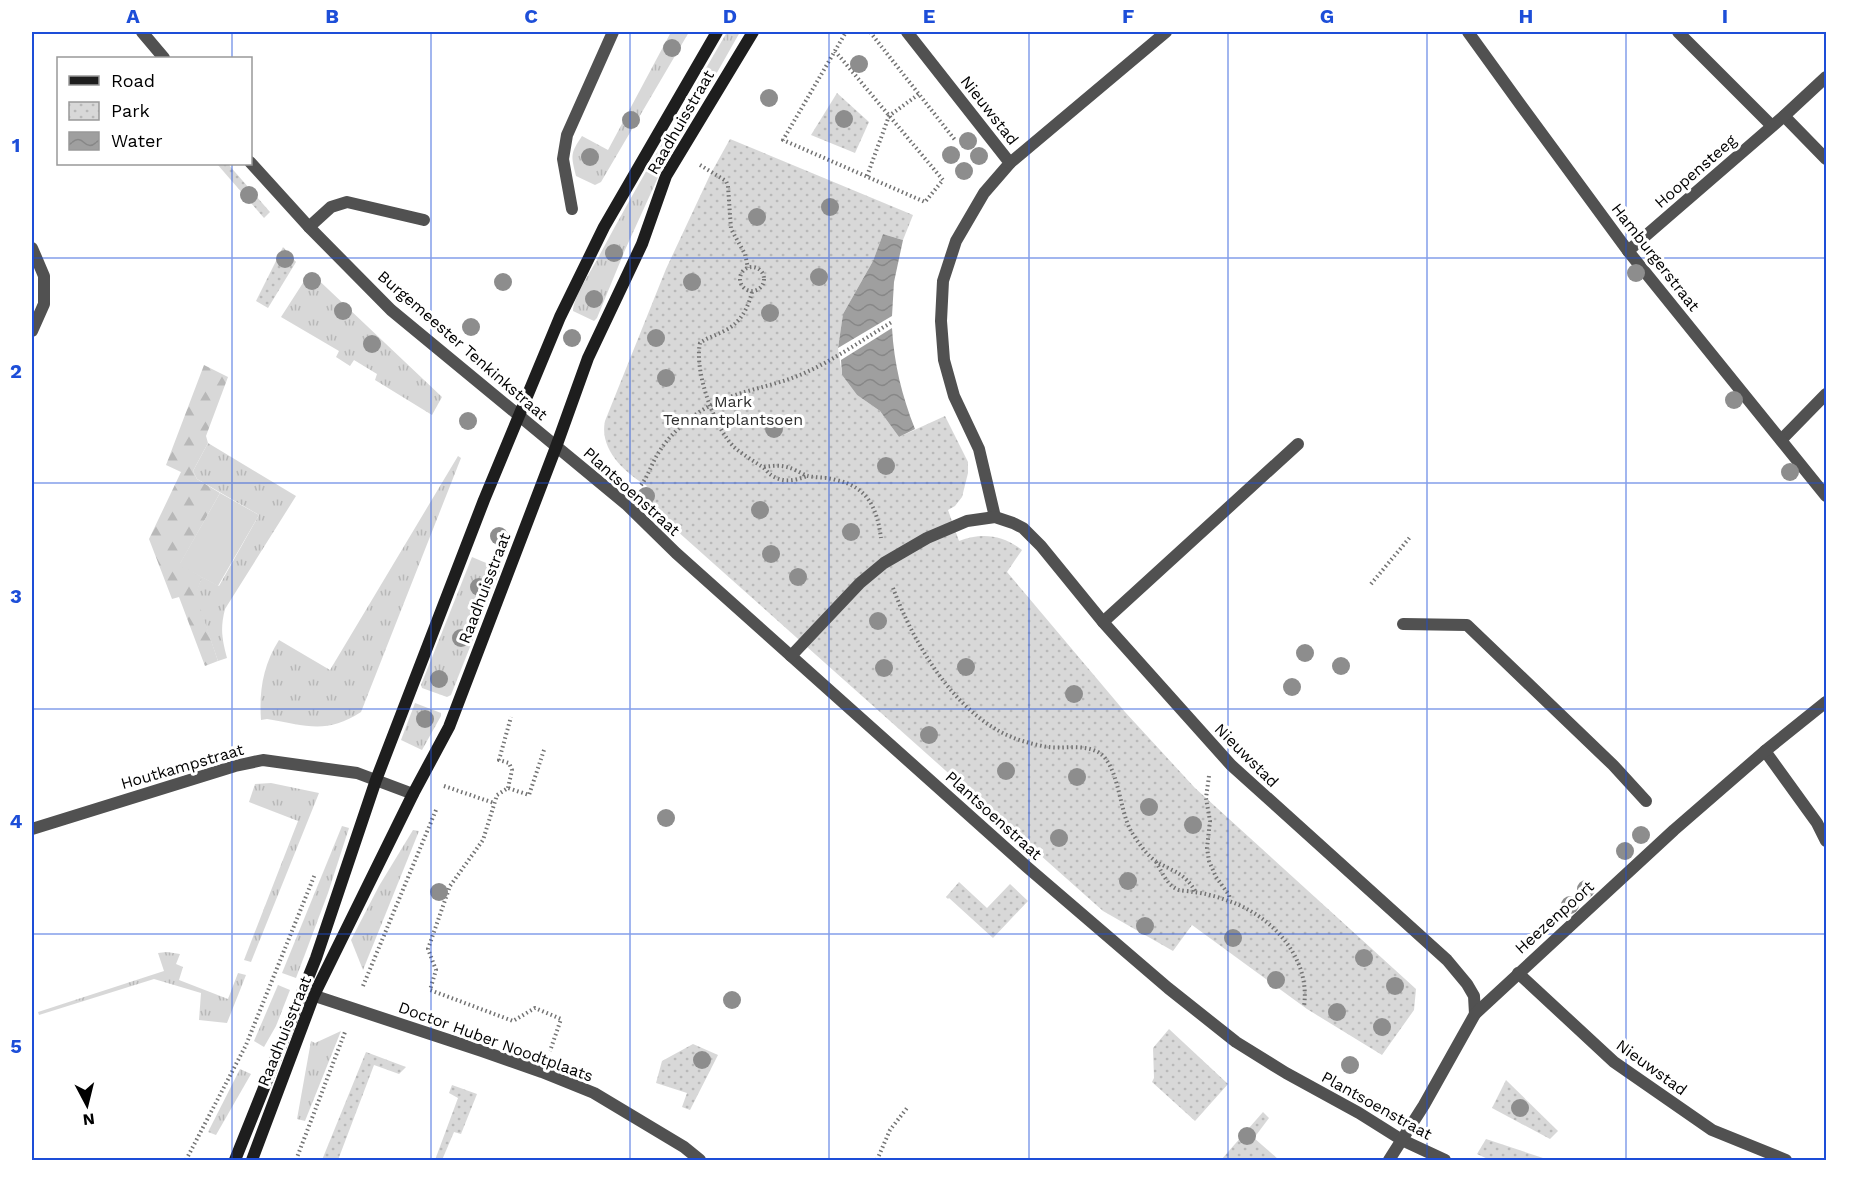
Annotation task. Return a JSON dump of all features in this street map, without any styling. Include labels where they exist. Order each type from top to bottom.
[{"type":"main road","name":"Raadhuisstraat","points":[[252,1161],[308,994],[316,958],[376,780],[484,500],[560,317],[603,227],[717,32]]},
{"type":"main road","name":"Raadhuisstraat","points":[[235,1161],[308,994],[449,727],[588,358],[642,244],[666,176],[753,32]]},
{"type":"street","points":[[142,32],[163,57]]},
{"type":"street","points":[[572,209],[563,159],[567,135],[614,32]]},
{"type":"street","name":"Nieuwstad","points":[[908,32],[1010,163],[984,193],[956,241],[944,281],[941,321],[945,360],[954,396],[979,449],[995,517],[1023,528],[1213,746],[1246,779],[1447,960],[1474,996],[1475,1014]]},
{"type":"street","points":[[1010,163],[1166,32]]},
{"type":"street","name":"Hamburgerstraat","points":[[1468,32],[1628,251],[1827,496]]},
{"type":"street","points":[[1678,32],[1773,126]]},
{"type":"street","name":"Hoopensteeg","points":[[1628,251],[1827,77]]},
{"type":"street","points":[[1784,116],[1827,159]]},
{"type":"street","name":"Burgemeester Tenkinkstraat","points":[[252,164],[309,227],[392,310],[556,447]]},
{"type":"street","points":[[309,227],[331,207],[347,202],[424,220]]},
{"type":"street","points":[[32,248],[44,276],[44,304],[32,331]]},
{"type":"street","points":[[1781,440],[1827,394]]},
{"type":"street","points":[[1103,622],[1298,444]]},
{"type":"street","name":"Plantsoenstraat","points":[[556,447],[626,504],[676,553],[1027,867],[1168,988],[1236,1042],[1402,1140],[1445,1161]]},
{"type":"street","points":[[791,656],[860,583],[884,563],[945,529],[967,521],[995,517]]},
{"type":"street","points":[[1402,624],[1467,625],[1612,765],[1646,801]]},
{"type":"street","name":"Heezenpoort","points":[[1402,1140],[1475,1014],[1674,830],[1765,751],[1827,702]]},
{"type":"street","points":[[1765,751],[1827,841]]},
{"type":"street","name":"Houtkampstraat","points":[[32,829],[235,766],[263,760],[357,773],[413,794]]},
{"type":"street","name":"Nieuwstad","points":[[1518,973],[1623,1068],[1712,1130],[1786,1161]]},
{"type":"street","name":"Doctor Huber Noodtplaats","points":[[308,994],[482,1051],[594,1093],[684,1147],[700,1161]]},
{"type":"street","points":[[1389,1161],[1402,1140]]},
{"type":"path","points":[[835,51],[943,180],[925,202],[783,140],[846,32]]},
{"type":"path","points":[[870,32],[955,140]]},
{"type":"path","points":[[867,177],[889,116],[919,94]]},
{"type":"path","points":[[696,163],[726,181],[731,229],[745,254],[748,268]]},
{"type":"path","points":[[748,268],[760,270],[764,277],[763,285],[756,291],[745,289],[741,283],[741,275],[748,268]]},
{"type":"path","points":[[752,291],[744,314],[734,325],[700,343],[698,362],[710,404],[716,421],[734,447],[764,467],[771,475],[787,481],[795,481],[807,476]]},
{"type":"path","points":[[626,504],[645,480],[659,451],[671,436],[690,418],[710,404],[734,394],[779,383],[802,374],[825,363],[892,322]]},
{"type":"path","points":[[764,467],[782,465],[807,476],[837,480],[864,494],[873,505],[879,519],[884,563],[897,599],[923,652],[940,678],[976,714],[1000,731],[1023,741],[1049,747],[1090,749],[1099,753],[1112,770],[1125,819],[1131,832],[1155,861],[1169,884],[1179,890],[1230,901],[1264,919],[1293,952],[1304,979],[1306,992],[1304,1006]]},
{"type":"path","points":[[1371,585],[1411,536]]},
{"type":"path","points":[[511,717],[499,760],[508,763],[512,770],[508,788],[497,795],[483,840],[450,886],[428,949],[436,970],[430,990],[513,1021],[535,1008],[561,1019],[557,1030]]},
{"type":"path","points":[[1213,746],[1206,798],[1210,821],[1207,848],[1209,861],[1216,877],[1229,895],[1230,901]]},
{"type":"path","points":[[508,788],[529,795],[544,750]]},
{"type":"path","points":[[442,786],[494,803]]},
{"type":"path","points":[[1155,861],[1180,873],[1196,892]]},
{"type":"path","points":[[877,1161],[890,1130],[907,1108]]},
{"type":"green space","points":[[671,32],[689,32],[601,182],[595,185],[576,176],[573,155],[582,136],[608,150]]},
{"type":"green space","points":[[727,32],[740,32],[660,173],[597,318],[594,321],[573,311],[583,284]]},
{"type":"green space","points":[[837,93],[869,122],[855,153],[811,135]]},
{"type":"green space","name":"Mark Tennantplantsoen","points":[[730,139],[913,215],[903,240],[883,234],[873,261],[843,314],[838,348],[842,375],[857,395],[880,411],[899,437],[945,416],[968,462],[968,473],[962,497],[955,506],[948,510],[959,541],[976,536],[992,536],[1007,541],[1022,550],[1007,572],[1125,712],[1195,788],[1416,989],[1414,1010],[1382,1055],[1307,1009],[1192,925],[1173,951],[1103,911],[639,497],[647,486],[615,459],[606,441],[605,421],[666,269],[710,175]]},
{"type":"green space","points":[[218,165],[229,165],[270,212],[264,218]]},
{"type":"green space","points":[[283,247],[296,262],[268,308],[256,301]]},
{"type":"green space","points":[[310,272],[442,397],[432,415],[375,380],[377,374],[354,360],[350,366],[336,357],[339,351],[281,317]]},
{"type":"green space","points":[[204,365],[228,377],[206,436],[208,443],[193,471],[197,479],[220,493],[180,564],[202,577],[196,595],[218,661],[205,666],[179,597],[172,599],[149,539],[181,472],[166,465]]},
{"type":"green space","points":[[208,443],[296,496],[225,609],[222,634],[227,658],[218,661],[195,595],[202,577],[219,586],[259,515],[197,479],[193,471]]},
{"type":"green space","points":[[458,456],[461,458],[361,712],[337,724],[326,726],[261,720],[263,678],[269,659],[279,640],[330,670]]},
{"type":"green space","points":[[220,493],[259,515],[218,586],[179,565]]},
{"type":"green space","points":[[472,557],[500,571],[451,695],[447,697],[422,688],[421,685]]},
{"type":"green space","points":[[415,703],[441,713],[422,750],[401,740]]},
{"type":"green space","points":[[271,783],[319,793],[251,962],[244,960],[298,821],[249,802],[255,784]]},
{"type":"green space","points":[[342,826],[349,828],[328,893],[296,978],[282,973]]},
{"type":"green space","points":[[413,830],[419,831],[363,970],[351,940],[379,886]]},
{"type":"green space","points":[[959,882],[987,908],[1010,884],[1028,901],[993,938],[946,897]]},
{"type":"green space","points":[[158,953],[180,954],[176,964],[183,967],[179,980],[228,999],[238,973],[246,975],[227,1023],[199,1020],[201,993],[154,979],[39,1015],[38,1012],[164,971]]},
{"type":"green space","points":[[278,985],[290,990],[276,1026],[264,1047],[254,1041]]},
{"type":"green space","points":[[1169,1029],[1228,1084],[1195,1121],[1152,1082],[1154,1078],[1153,1048]]},
{"type":"green space","points":[[341,1031],[305,1121],[297,1119],[311,1041],[315,1043]]},
{"type":"green space","points":[[693,1044],[718,1055],[690,1110],[682,1107],[687,1093],[656,1083],[662,1061]]},
{"type":"green space","points":[[366,1052],[406,1067],[399,1074],[374,1065],[338,1160],[322,1160]]},
{"type":"green space","points":[[240,1069],[251,1074],[216,1135],[208,1132]]},
{"type":"green space","points":[[1506,1080],[1558,1131],[1550,1139],[1492,1108]]},
{"type":"green space","points":[[452,1085],[477,1094],[461,1134],[454,1132],[442,1160],[435,1160],[458,1098],[449,1093]]},
{"type":"green space","points":[[1263,1112],[1269,1118],[1254,1138],[1279,1160],[1221,1160]]},
{"type":"green space","points":[[1486,1139],[1549,1160],[1490,1160],[1477,1154]]},
{"type":"water","points":[[883,234],[903,240],[894,282],[892,316],[838,348],[843,314],[873,261]]},
{"type":"water","points":[[892,328],[899,380],[915,429],[899,437],[880,411],[857,395],[842,375],[841,360]]}]
